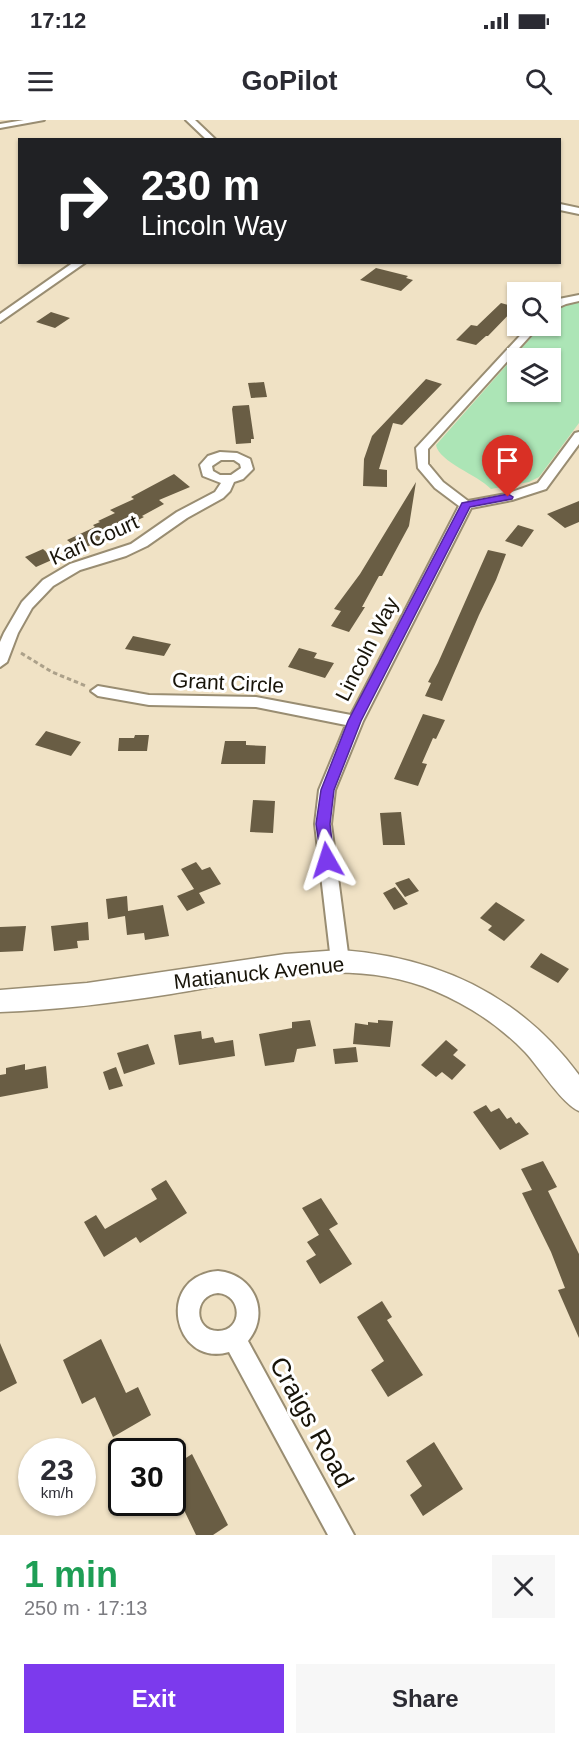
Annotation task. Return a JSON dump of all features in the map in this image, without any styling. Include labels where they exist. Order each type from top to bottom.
[{"type":"street","points":[[0,126],[40,120]]},
{"type":"street","points":[[190,120],[210,138]]},
{"type":"street","points":[[561,207],[579,211]]},
{"type":"street","points":[[0,319],[78,264]]},
{"type":"street","points":[[561,302],[579,298]]},
{"type":"street","points":[[525,336],[422,448],[421,460],[428,474],[466,505],[508,497],[542,486],[579,436]]},
{"type":"street","name":"Kari Court","points":[[2,656],[20,615],[55,578],[74,568],[126,552],[146,541],[187,512],[219,495],[224,491],[229,479]]},
{"type":"street","name":"Lincoln Way","points":[[340,961],[324,839],[324,808],[336,765],[355,721],[466,505]]},
{"type":"street","name":"Grant Circle","points":[[98,691],[149,700],[265,703],[355,721]]},
{"type":"street","name":"Matianuck Avenue","points":[[0,1001],[66,997],[288,965],[340,961],[370,963],[415,973],[458,989],[484,1002],[519,1027],[540,1046],[560,1069],[579,1098]]},
{"type":"street","name":"Craigs Road","points":[[233,1338],[342,1535]]},
{"type":"path","points":[[2,656],[26,654],[52,672],[98,691]]},
{"type":"green space","points":[[579,301],[579,423],[539,477],[529,482],[491,489],[451,463],[436,445],[507,365],[507,402],[561,402],[561,348],[522,348],[532,336],[561,336],[561,307]]},
{"type":"building","points":[[376,268],[408,276],[406,278],[413,280],[401,291],[360,280]]},
{"type":"building","points":[[501,303],[507,305],[507,316],[476,345],[456,340],[471,325],[477,326]]},
{"type":"building","points":[[51,312],[70,318],[55,328],[36,322]]},
{"type":"building","points":[[426,379],[442,384],[402,425],[393,423],[379,469],[387,470],[387,487],[363,486],[364,459],[372,436]]},
{"type":"building","points":[[264,382],[267,397],[251,398],[248,383]]},
{"type":"building","points":[[249,405],[254,439],[251,439],[251,443],[236,444],[233,406]]},
{"type":"building","points":[[174,474],[190,487],[159,500],[164,504],[123,529],[125,531],[79,550],[67,540],[95,527],[93,525],[100,522],[98,521],[115,513],[110,510],[134,499],[131,497]]},
{"type":"building","points":[[416,482],[409,526],[362,607],[365,607],[349,632],[331,626],[341,611],[334,609],[360,574]]},
{"type":"building","points":[[579,501],[579,522],[565,528],[547,514]]},
{"type":"building","points":[[518,525],[534,530],[522,547],[505,541]]},
{"type":"building","points":[[43,549],[54,559],[36,567],[25,557]]},
{"type":"building","points":[[488,550],[506,554],[496,580],[442,701],[425,696],[431,683],[428,682]]},
{"type":"building","points":[[133,636],[171,644],[164,656],[125,649]]},
{"type":"building","points":[[299,648],[317,653],[314,658],[334,663],[325,678],[288,667]]},
{"type":"building","points":[[423,714],[445,720],[436,739],[433,738],[422,763],[427,764],[418,786],[394,779]]},
{"type":"building","points":[[46,731],[81,742],[71,756],[35,745]]},
{"type":"building","points":[[135,735],[149,735],[147,751],[118,751],[119,738],[134,738]]},
{"type":"building","points":[[225,741],[246,741],[246,745],[266,746],[265,764],[221,764]]},
{"type":"building","points":[[253,800],[275,801],[273,833],[250,832]]},
{"type":"building","points":[[401,812],[405,845],[383,845],[380,813]]},
{"type":"building","points":[[196,862],[202,870],[210,867],[221,884],[199,893],[205,903],[187,911],[177,896],[194,889],[181,869]]},
{"type":"building","points":[[409,878],[419,891],[405,897],[395,883]]},
{"type":"building","points":[[395,887],[408,904],[394,910],[383,893]]},
{"type":"building","points":[[127,896],[128,911],[163,905],[169,936],[145,940],[144,933],[127,935],[125,916],[108,919],[106,899]]},
{"type":"building","points":[[496,902],[525,920],[504,941],[488,930],[492,926],[480,918]]},
{"type":"building","points":[[88,922],[89,940],[77,941],[78,948],[54,951],[51,926]]},
{"type":"building","points":[[26,926],[23,951],[0,952],[0,927]]},
{"type":"building","points":[[541,953],[569,969],[558,983],[530,967]]},
{"type":"building","points":[[310,1020],[316,1046],[297,1049],[294,1062],[265,1066],[259,1034],[292,1028],[292,1022]]},
{"type":"building","points":[[378,1020],[393,1021],[390,1047],[353,1044],[355,1023],[368,1025],[368,1022],[378,1023]]},
{"type":"building","points":[[201,1031],[202,1039],[213,1037],[215,1043],[233,1040],[235,1056],[179,1065],[174,1035]]},
{"type":"building","points":[[446,1040],[458,1050],[453,1055],[466,1065],[452,1080],[442,1072],[436,1077],[421,1065]]},
{"type":"building","points":[[148,1044],[155,1064],[124,1074],[117,1053]]},
{"type":"building","points":[[356,1047],[358,1062],[335,1064],[333,1049]]},
{"type":"building","points":[[25,1064],[25,1070],[46,1066],[48,1088],[0,1097],[0,1075],[6,1074],[6,1068]]},
{"type":"building","points":[[116,1067],[123,1086],[109,1090],[103,1072]]},
{"type":"building","points":[[486,1105],[491,1112],[499,1108],[507,1119],[511,1117],[516,1124],[519,1122],[529,1134],[500,1150],[473,1112]]},
{"type":"building","points":[[543,1161],[557,1187],[548,1191],[579,1254],[579,1338],[558,1290],[565,1288],[551,1252],[522,1193],[532,1190],[521,1169]]},
{"type":"building","points":[[166,1180],[187,1213],[140,1243],[136,1237],[104,1257],[84,1222],[96,1215],[105,1229],[157,1199],[151,1189]]},
{"type":"building","points":[[321,1198],[338,1224],[319,1235],[302,1208]]},
{"type":"building","points":[[329,1229],[352,1264],[320,1284],[306,1261],[316,1255],[307,1242]]},
{"type":"building","points":[[382,1301],[392,1317],[387,1320],[423,1375],[388,1397],[371,1370],[384,1361],[357,1317]]},
{"type":"building","points":[[101,1339],[126,1393],[138,1387],[151,1415],[113,1437],[95,1397],[82,1404],[63,1360]]},
{"type":"building","points":[[0,1343],[17,1383],[0,1392]]},
{"type":"building","points":[[434,1442],[463,1489],[423,1516],[410,1495],[422,1486],[406,1461]]},
{"type":"building","points":[[192,1454],[228,1525],[213,1535],[196,1535],[186,1514],[186,1458]]},
{"type":"route","points":[[327,860],[323,824],[327,790],[355,721],[411,608],[466,505],[508,497]]}]
